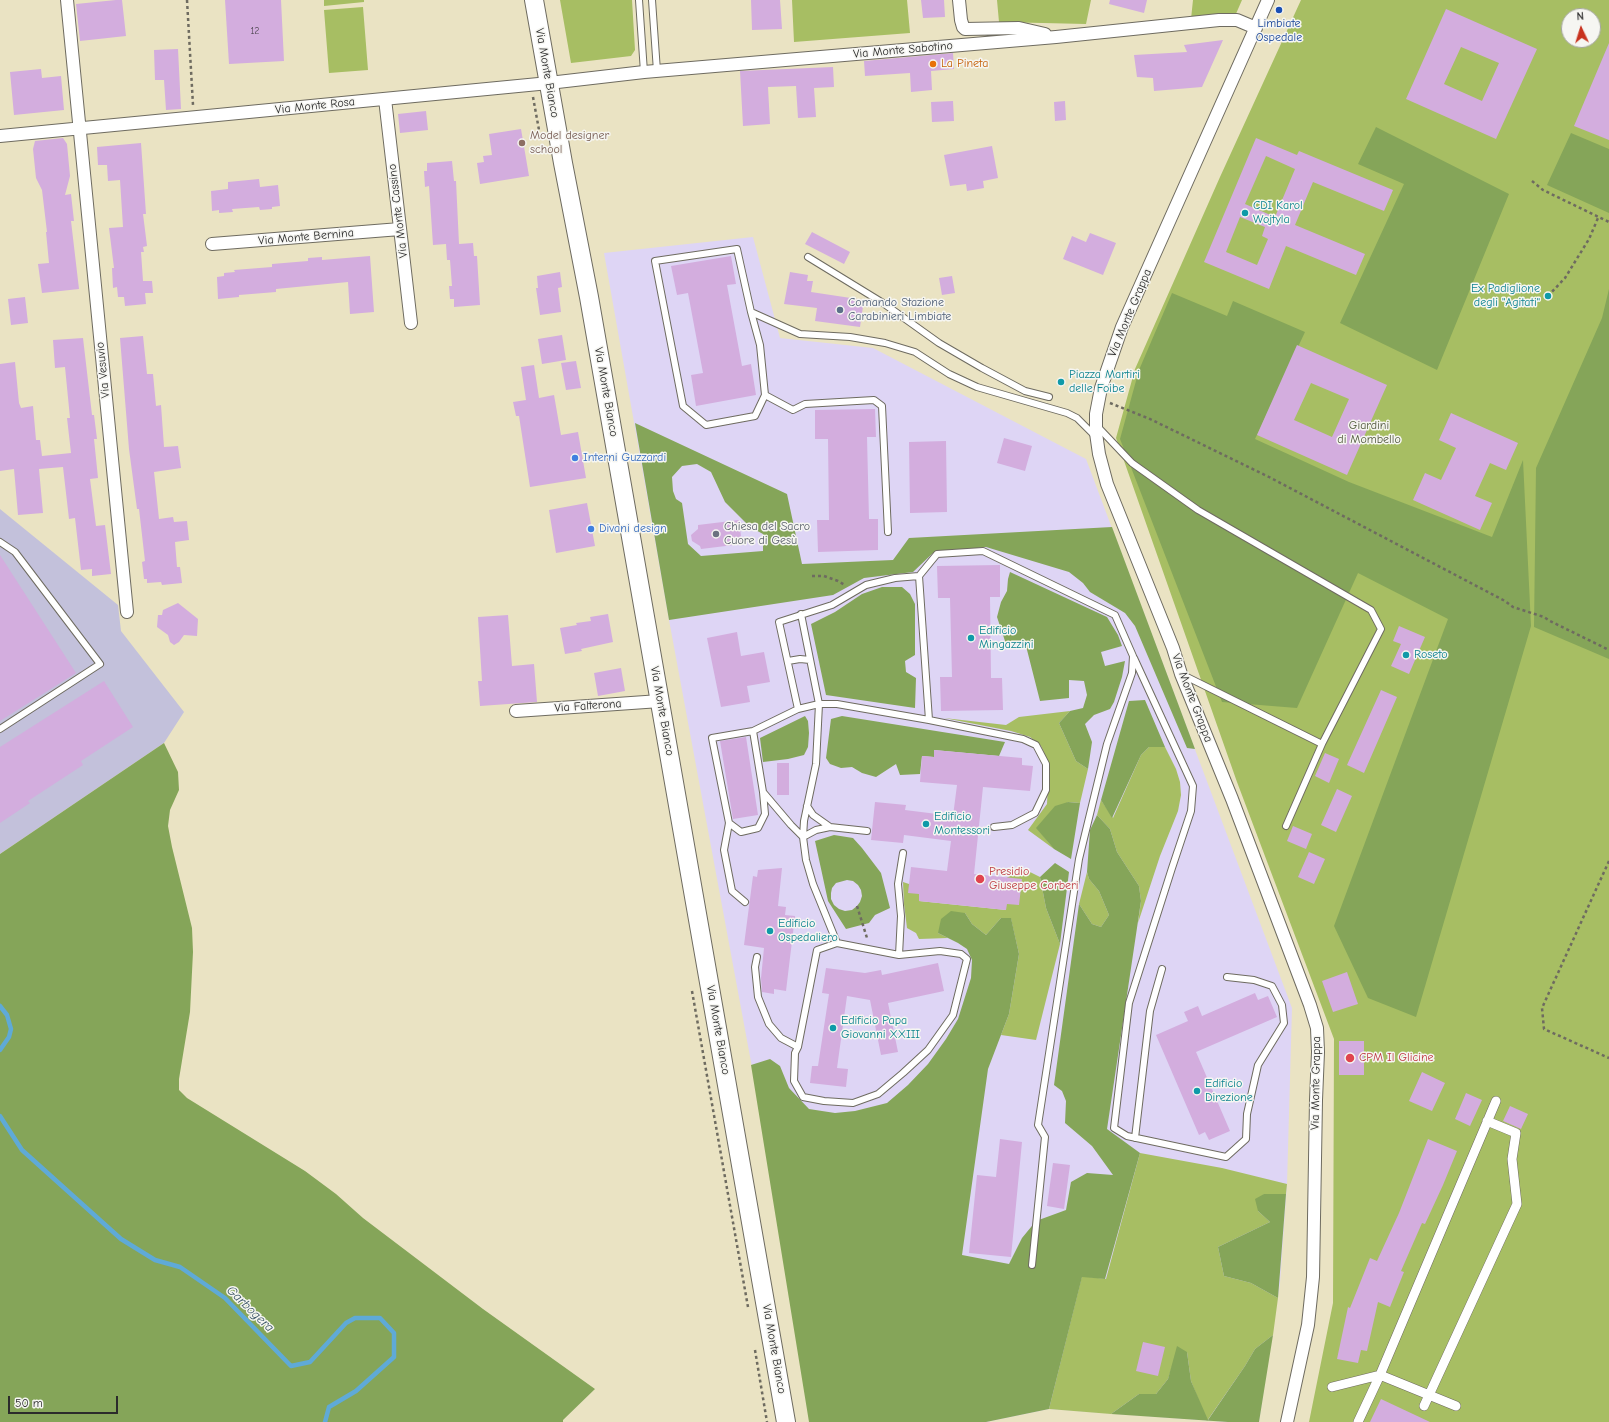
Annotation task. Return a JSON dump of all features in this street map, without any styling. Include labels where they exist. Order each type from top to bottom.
[{"type":"main road","name":"Via Monte Bianco","points":[[534,0],[589,297],[786,1422]]},
{"type":"street","points":[[67,0],[80,128]]},
{"type":"street","points":[[959,0],[961,20],[963,28],[965,29],[1018,28],[1056,37]]},
{"type":"street","name":"Via Monte Grappa","points":[[1268,0],[1122,327],[1109,362],[1099,398],[1096,414],[1096,431],[1099,454],[1107,484],[1173,648],[1181,674],[1235,806],[1310,1005],[1317,1028],[1318,1052],[1313,1278],[1308,1325],[1287,1422]]},
{"type":"street","name":"Via Monte Sabotino","points":[[549,83],[644,72],[1056,37],[1230,19],[1237,20],[1256,28]]},
{"type":"street","name":"Via Monte Rosa","points":[[0,136],[549,83]]},
{"type":"street","name":"Via Monte Cassino","points":[[385,99],[412,323]]},
{"type":"street","name":"Via Vesuvio","points":[[80,128],[127,612]]},
{"type":"street","name":"Via Monte Bernina","points":[[212,244],[400,229]]},
{"type":"street","name":"Via Falterona","points":[[516,711],[660,701]]},
{"type":"street","points":[[1358,1422],[1380,1375],[1496,1101]]},
{"type":"street","points":[[1424,1406],[1517,1204],[1512,1159],[1516,1133],[1487,1121]]},
{"type":"street","points":[[1332,1387],[1380,1375],[1456,1406]]},
{"type":"lane","points":[[639,0],[644,72]]},
{"type":"lane","points":[[652,0],[657,71]]},
{"type":"lane","points":[[737,249],[751,312],[760,345],[765,396],[755,416],[706,425],[683,406],[655,261],[737,249]]},
{"type":"lane","points":[[808,257],[883,303],[939,343],[982,368],[1025,391],[1049,397]]},
{"type":"lane","points":[[751,312],[800,334],[850,337],[885,342],[916,352],[949,374],[977,387],[1067,413],[1096,431],[1132,463],[1198,510],[1371,610],[1381,629],[1322,744],[1286,826]]},
{"type":"lane","points":[[765,396],[793,410],[805,404],[874,400],[882,406],[888,532]]},
{"type":"lane","points":[[0,542],[14,552],[100,664],[0,729]]},
{"type":"lane","points":[[929,720],[920,576],[937,554],[983,552],[1115,614],[1193,786],[1191,810],[1129,1002],[1114,1128],[1127,1136],[1226,1157],[1246,1139],[1247,1114],[1258,1065],[1284,1023],[1282,1005],[1272,986],[1254,980],[1226,977]]},
{"type":"lane","points":[[798,709],[779,622],[832,605],[866,585],[895,578],[920,576]]},
{"type":"lane","points":[[801,614],[819,704],[816,764],[804,821],[803,837],[806,860],[813,884],[837,943]]},
{"type":"lane","points":[[1032,1265],[1045,1137],[1038,1125],[1079,859],[1107,744],[1132,673],[1133,656]]},
{"type":"lane","points":[[788,661],[800,659],[810,660]]},
{"type":"lane","points":[[1181,674],[1322,744]]},
{"type":"lane","points":[[744,902],[732,891],[730,884],[724,850],[729,823],[712,738],[752,731],[798,709],[819,704],[837,704],[929,720],[1023,739],[1036,746],[1046,764],[1046,790],[1035,813],[1012,825],[994,827]]},
{"type":"lane","points":[[729,823],[741,832],[758,828],[765,814],[763,792],[752,731]]},
{"type":"lane","points":[[763,792],[803,837]]},
{"type":"lane","points":[[807,806],[813,815],[830,827]]},
{"type":"lane","points":[[803,837],[816,830],[830,827],[867,832]]},
{"type":"lane","points":[[899,955],[901,916],[898,884],[903,853]]},
{"type":"lane","points":[[837,943],[870,950],[899,955],[940,951],[961,954],[967,959],[953,1015],[928,1050],[878,1094],[853,1103],[824,1101],[803,1097],[794,1081],[795,1053],[798,1046],[817,950],[837,943]]},
{"type":"lane","points":[[757,956],[755,967],[758,997],[769,1024],[781,1038],[798,1046]]},
{"type":"lane","points":[[1135,1138],[1150,1011],[1162,969]]},
{"type":"path","points":[[187,0],[194,117]]},
{"type":"path","points":[[1532,181],[1543,190],[1609,222]]},
{"type":"path","points":[[1548,296],[1566,278],[1589,239],[1598,218]]},
{"type":"path","points":[[1099,398],[1150,419],[1269,477],[1505,601],[1513,607],[1544,617],[1609,650]]},
{"type":"path","points":[[812,576],[824,576],[838,580],[853,592]]},
{"type":"path","points":[[1609,861],[1542,1008],[1544,1029],[1609,1058]]},
{"type":"path","points":[[857,906],[870,950]]},
{"type":"shaded area","name":"Presidio Giuseppe Corberi","points":[[753,237],[780,338],[873,348],[1086,459],[1292,1008],[1287,1184],[1280,1283],[1259,1422],[1228,1422],[1049,1409],[986,1422],[764,1132],[669,620],[604,253]]},
{"type":"shaded area","points":[[0,509],[118,605],[121,631],[184,712],[164,743],[0,854]]},
{"type":"green space","points":[[324,0],[364,0],[364,2],[324,6]]},
{"type":"green space","points":[[560,0],[632,0],[635,50],[631,56],[571,63]]},
{"type":"green space","points":[[792,0],[907,0],[910,33],[794,42]]},
{"type":"green space","points":[[997,0],[1091,0],[1086,24],[999,22]]},
{"type":"green space","points":[[1193,0],[1242,0],[1235,16],[1191,19]]},
{"type":"green space","name":"Giardini di Mombello","points":[[1301,0],[1609,0],[1609,1422],[1309,1422],[1333,1303],[1334,1039],[1237,782],[1116,438],[1135,369],[1220,177]]},
{"type":"green space","points":[[363,7],[368,70],[329,73],[324,10]]},
{"type":"green space","points":[[1376,127],[1509,194],[1437,370],[1340,323],[1404,184],[1358,164]]},
{"type":"green space","points":[[1571,133],[1609,149],[1609,213],[1547,185]]},
{"type":"green space","points":[[1609,289],[1609,659],[1534,627],[1536,468],[1602,318]]},
{"type":"green space","points":[[1172,293],[1227,316],[1233,301],[1305,332],[1255,439],[1349,482],[1492,537],[1523,460],[1531,626],[1416,1017],[1368,998],[1334,926],[1448,619],[1358,573],[1297,708],[1222,702],[1120,439],[1139,370]]},
{"type":"green space","points":[[635,423],[787,494],[802,564],[893,560],[909,538],[1112,527],[1195,749],[1187,748],[1135,626],[1125,613],[1090,592],[1083,583],[1069,572],[986,547],[933,553],[913,572],[864,578],[833,595],[669,620]],"holes":[[[697,464],[711,472],[725,502],[750,527],[763,534],[763,551],[701,556],[688,544],[682,503],[676,499],[673,491],[672,477],[682,466]]]},
{"type":"green space","points":[[1010,572],[1107,617],[1118,635],[1122,646],[1101,652],[1105,666],[1125,661],[1122,677],[1114,702],[1110,709],[1094,715],[1085,724],[1092,742],[1088,769],[1076,761],[1059,723],[1070,711],[1083,708],[1087,695],[1084,681],[1069,680],[1069,698],[1040,701],[1025,642],[1006,644],[997,617],[1001,602],[1007,591]]},
{"type":"green space","points":[[882,587],[902,587],[910,594],[915,604],[915,655],[905,661],[906,672],[916,678],[915,708],[826,695],[811,624],[835,612],[862,594]]},
{"type":"green space","points":[[1145,700],[1165,747],[1149,747],[1141,755],[1112,818],[1101,800],[1129,701]]},
{"type":"green space","points":[[1070,711],[1059,723],[1076,761],[1088,769],[1080,803],[1068,802],[1037,828],[1054,849],[1028,830],[1047,804],[1049,763],[1041,746],[1030,737],[1011,731],[944,718],[1006,725],[1019,717]]},
{"type":"green space","points":[[805,716],[808,721],[809,733],[808,747],[804,755],[788,759],[763,762],[760,738]]},
{"type":"green space","points":[[842,716],[1005,742],[999,756],[934,750],[934,757],[922,756],[920,774],[900,775],[896,764],[876,777],[862,773],[852,767],[841,768],[830,764],[826,758],[831,719]]},
{"type":"green space","points":[[164,743],[178,772],[179,790],[170,810],[168,826],[192,928],[193,952],[190,1012],[179,1079],[179,1090],[187,1098],[305,1171],[336,1194],[363,1218],[483,1309],[595,1389],[563,1420],[563,1422],[0,1422],[0,854]]},
{"type":"green space","points":[[1149,747],[1165,747],[1176,769],[1180,782],[1181,795],[1178,811],[1160,856],[1138,923],[1141,901],[1139,886],[1117,852],[1110,829],[1097,815],[1101,800],[1113,818],[1141,755]]},
{"type":"green space","points":[[1068,802],[1080,803],[1071,859],[1054,849],[1036,828],[1055,806]]},
{"type":"green space","points":[[1097,815],[1110,829],[1117,852],[1139,886],[1141,901],[1107,1129],[1140,1153],[1105,1279],[1082,1277],[1049,1409],[986,1422],[809,1422],[751,1065],[770,1059],[780,1066],[789,1088],[809,1109],[835,1113],[855,1111],[887,1103],[908,1085],[928,1064],[946,1039],[958,1019],[971,978],[972,960],[967,949],[938,933],[941,919],[951,911],[965,913],[972,924],[986,935],[1001,918],[1011,918],[1019,954],[1009,1014],[988,1069],[962,1255],[1009,1264],[1022,1238],[1036,1221],[1066,1210],[1071,1182],[1087,1173],[1113,1175],[1092,1146],[1065,1123],[1066,1101],[1062,1091],[1054,1085],[1079,904],[1092,924],[1101,927],[1109,915],[1099,891],[1089,879],[1087,872],[1090,830]]},
{"type":"green space","points":[[834,835],[853,838],[881,873],[890,908],[875,915],[869,923],[846,929],[828,901],[815,841]],"holes":[[[847,880],[853,881],[861,890],[862,896],[860,902],[852,910],[845,911],[839,909],[834,905],[831,899],[832,888],[836,883]]]},
{"type":"green space","points":[[1055,863],[1069,872],[1060,944],[1046,908],[1040,877]]},
{"type":"green space","points":[[1024,869],[1040,877],[1046,908],[1060,944],[1036,1040],[1001,1035],[1009,1014],[1019,954],[1011,919],[1001,918],[986,935],[972,924],[965,913],[938,933],[948,938],[919,939],[916,933],[907,928],[904,904],[903,882],[909,884],[919,894],[919,901],[1006,910],[1006,878]]},
{"type":"green space","points":[[1087,872],[1089,879],[1099,891],[1109,915],[1101,927],[1092,924],[1079,904]]},
{"type":"green space","points":[[1140,1153],[1222,1168],[1287,1184],[1286,1194],[1264,1194],[1258,1211],[1270,1222],[1218,1247],[1224,1276],[1251,1283],[1278,1298],[1273,1335],[1255,1349],[1207,1421],[1191,1381],[1187,1352],[1172,1367],[1168,1379],[1156,1394],[1139,1394],[1111,1414],[1049,1409],[1082,1276],[1106,1279]]},
{"type":"green space","points":[[1264,1194],[1286,1194],[1278,1298],[1251,1283],[1224,1276],[1218,1247],[1270,1222],[1258,1211],[1255,1199]]},
{"type":"green space","points":[[1273,1335],[1259,1422],[1228,1422],[1111,1414],[1139,1394],[1156,1394],[1168,1379],[1177,1346],[1187,1352],[1191,1381],[1208,1420],[1255,1349]]},
{"type":"building","points":[[122,0],[126,36],[80,41],[76,4]]},
{"type":"building","points":[[225,0],[281,0],[284,61],[229,64]]},
{"type":"building","points":[[751,0],[780,0],[782,29],[752,30]]},
{"type":"building","points":[[921,0],[944,0],[945,17],[923,18]]},
{"type":"building","points":[[1110,0],[1147,0],[1144,13],[1109,4]]},
{"type":"building","points":[[1446,9],[1537,49],[1496,139],[1406,99]],"holes":[[[1461,47],[1499,63],[1482,101],[1444,84]]]},
{"type":"building","points":[[1223,40],[1202,87],[1154,91],[1153,78],[1137,77],[1134,55],[1187,52],[1184,45]]},
{"type":"building","points":[[1609,43],[1609,140],[1574,126]]},
{"type":"building","points":[[178,49],[181,109],[166,110],[164,80],[155,80],[154,50]]},
{"type":"building","points":[[953,53],[954,69],[931,71],[932,90],[911,92],[910,73],[865,76],[864,61]]},
{"type":"building","points":[[833,67],[834,87],[814,88],[816,117],[798,118],[796,86],[768,87],[770,124],[743,126],[740,71]]},
{"type":"building","points":[[41,69],[42,78],[61,76],[64,110],[14,115],[10,72]]},
{"type":"building","points":[[953,101],[954,121],[932,122],[931,102]]},
{"type":"building","points":[[1065,101],[1066,120],[1055,121],[1054,102]]},
{"type":"building","points":[[426,111],[428,130],[400,133],[398,114]]},
{"type":"building","points":[[521,129],[529,176],[480,184],[477,163],[484,162],[483,156],[492,155],[489,134]]},
{"type":"building","points":[[63,138],[67,144],[70,176],[65,195],[71,194],[74,221],[71,221],[79,289],[42,293],[38,264],[49,263],[42,190],[36,178],[33,149],[35,141]]},
{"type":"building","name":"CDI Karol Wojtyla","points":[[1256,138],[1297,155],[1299,151],[1393,190],[1384,211],[1313,182],[1295,225],[1365,254],[1356,275],[1286,246],[1269,289],[1204,262]],"holes":[[[1266,156],[1295,169],[1275,217],[1245,204]],[[1240,217],[1265,227],[1262,236],[1268,239],[1257,265],[1226,252]]]},
{"type":"building","points":[[141,143],[146,214],[143,214],[147,246],[143,247],[144,252],[141,252],[143,281],[152,281],[153,293],[145,293],[146,304],[125,306],[124,297],[118,297],[117,287],[113,288],[112,268],[114,268],[109,228],[123,227],[120,180],[108,181],[107,165],[98,165],[97,147]]},
{"type":"building","points":[[992,146],[998,178],[983,181],[984,188],[967,191],[966,184],[950,186],[944,155]]},
{"type":"building","points":[[452,161],[454,181],[456,181],[459,244],[473,243],[474,256],[477,256],[480,305],[454,307],[454,299],[450,299],[449,286],[452,286],[450,260],[447,260],[446,244],[433,245],[429,186],[425,187],[424,171],[427,171],[427,163]]},
{"type":"building","points":[[259,179],[260,187],[278,185],[280,206],[272,207],[272,209],[260,210],[259,207],[232,209],[233,212],[219,213],[219,210],[212,211],[211,191],[228,189],[228,182]]},
{"type":"building","points":[[812,232],[850,252],[844,264],[805,244]]},
{"type":"building","points":[[1090,233],[1116,243],[1103,275],[1063,259],[1072,236],[1086,242]]},
{"type":"building","points":[[370,256],[374,312],[350,314],[348,282],[276,289],[276,292],[239,295],[239,297],[218,299],[217,277],[224,276],[224,273],[235,272],[234,270],[272,267],[272,264],[308,261],[308,258],[322,257],[322,260]]},
{"type":"building","points":[[731,256],[736,284],[727,285],[742,366],[751,364],[756,395],[696,406],[691,375],[703,373],[688,293],[677,295],[671,266]]},
{"type":"building","points":[[560,272],[562,287],[558,288],[561,312],[540,315],[536,288],[538,288],[537,276]]},
{"type":"building","points":[[790,272],[808,275],[807,281],[813,281],[811,292],[864,300],[860,327],[815,321],[817,308],[784,304]]},
{"type":"building","points":[[952,276],[955,293],[942,295],[939,278]]},
{"type":"building","points":[[25,297],[28,323],[11,325],[8,299]]},
{"type":"building","points":[[562,335],[566,360],[542,364],[538,339]]},
{"type":"building","points":[[143,336],[147,374],[153,374],[156,406],[161,405],[164,447],[178,446],[181,468],[154,472],[159,519],[173,517],[174,522],[187,521],[189,540],[175,542],[177,567],[180,567],[182,583],[162,585],[161,582],[147,583],[147,579],[144,579],[142,562],[145,561],[139,509],[137,509],[129,449],[120,338]]},
{"type":"building","points":[[83,338],[92,415],[94,415],[97,439],[94,439],[98,478],[90,479],[96,526],[105,525],[111,574],[92,576],[92,569],[81,570],[75,518],[69,519],[63,467],[39,469],[43,513],[18,515],[14,469],[0,471],[0,364],[15,362],[19,403],[21,408],[33,406],[36,440],[40,440],[42,456],[71,453],[67,418],[70,418],[65,367],[55,368],[53,340]]},
{"type":"building","points":[[1297,345],[1387,385],[1347,475],[1257,435]],"holes":[[[1311,383],[1349,399],[1332,437],[1294,420]]]},
{"type":"building","points":[[576,361],[581,388],[566,390],[561,363]]},
{"type":"building","points":[[534,365],[539,398],[554,395],[561,435],[578,432],[586,478],[530,487],[519,416],[516,416],[513,402],[526,400],[521,367]]},
{"type":"building","points":[[875,409],[876,437],[867,437],[869,519],[878,519],[878,550],[818,552],[817,520],[829,520],[828,439],[815,439],[815,410]]},
{"type":"building","points":[[1451,413],[1518,443],[1506,470],[1490,463],[1475,496],[1492,503],[1480,530],[1413,500],[1425,473],[1441,480],[1456,448],[1439,440]]},
{"type":"building","points":[[1004,438],[1032,446],[1025,471],[997,463]]},
{"type":"building","points":[[946,441],[947,512],[910,513],[909,442]]},
{"type":"building","points":[[587,503],[595,546],[556,553],[549,510]]},
{"type":"building","name":"Chiesa del Sacro Cuore di Gesù","points":[[739,520],[742,544],[701,549],[700,546],[692,541],[691,535],[698,529],[698,525]]},
{"type":"building","points":[[0,555],[76,673],[0,721]]},
{"type":"building","name":"Edificio Mingazzini","points":[[1000,565],[1000,597],[990,597],[991,678],[1002,678],[1003,710],[941,711],[940,677],[952,677],[950,598],[938,598],[937,566]]},
{"type":"building","points":[[178,603],[198,619],[197,636],[184,635],[179,642],[174,645],[170,642],[168,635],[157,627],[158,615],[162,615],[163,610]]},
{"type":"building","points":[[608,614],[613,642],[581,649],[582,651],[565,654],[560,628],[577,625],[576,623],[591,621],[590,617]]},
{"type":"building","points":[[508,615],[512,666],[534,664],[537,702],[480,706],[478,681],[482,681],[478,617]]},
{"type":"building","name":"Roseto","points":[[1399,626],[1425,637],[1409,674],[1391,666],[1401,644],[1393,641]]},
{"type":"building","points":[[737,632],[741,656],[764,652],[770,682],[747,686],[750,702],[721,707],[707,638]]},
{"type":"building","points":[[621,668],[625,691],[598,696],[594,673]]},
{"type":"building","points":[[104,681],[133,727],[81,761],[83,765],[28,801],[30,803],[0,823],[0,747]]},
{"type":"building","points":[[1381,690],[1397,697],[1364,773],[1347,765]]},
{"type":"building","points":[[746,737],[758,815],[733,819],[720,741]]},
{"type":"building","name":"Edificio Montessori","points":[[934,750],[1022,758],[1022,765],[1033,766],[1030,791],[983,787],[974,874],[1022,879],[1019,905],[1007,904],[1006,910],[919,901],[919,894],[908,893],[911,867],[947,871],[951,841],[904,835],[903,843],[871,840],[875,802],[906,805],[905,810],[953,816],[957,785],[920,782],[922,756],[934,757]]},
{"type":"building","points":[[1325,753],[1339,759],[1329,783],[1315,776]]},
{"type":"building","points":[[777,763],[789,763],[789,795],[777,795]]},
{"type":"building","points":[[1337,789],[1352,796],[1336,832],[1321,825]]},
{"type":"building","points":[[1293,826],[1312,834],[1306,849],[1287,841]]},
{"type":"building","points":[[1309,852],[1325,859],[1314,884],[1298,877]]},
{"type":"building","name":"Edificio Ospedaliero","points":[[782,868],[778,906],[786,907],[785,915],[795,916],[786,991],[774,989],[774,994],[762,992],[761,978],[764,948],[744,945],[753,876],[757,877],[758,870]]},
{"type":"building","name":"Edificio Papa Giovanni XXIII","points":[[938,963],[944,991],[888,1003],[898,1052],[881,1055],[870,1000],[847,996],[837,1068],[848,1069],[846,1087],[810,1083],[812,1066],[818,1066],[829,994],[822,993],[826,968],[865,973],[881,970],[882,975]]},
{"type":"building","points":[[1347,972],[1358,1004],[1333,1012],[1322,981]]},
{"type":"building","name":"Edificio Direzione","points":[[1255,993],[1258,1000],[1268,996],[1277,1017],[1196,1052],[1230,1131],[1209,1140],[1205,1132],[1199,1135],[1156,1035],[1188,1021],[1184,1012],[1198,1006],[1202,1016]]},
{"type":"building","points":[[1339,1041],[1364,1041],[1364,1075],[1339,1075]]},
{"type":"building","points":[[1422,1072],[1445,1083],[1432,1111],[1409,1101]]},
{"type":"building","points":[[1466,1093],[1482,1100],[1470,1126],[1455,1119]]},
{"type":"building","points":[[1510,1106],[1528,1114],[1521,1129],[1503,1121]]},
{"type":"building","points":[[1000,1139],[1022,1142],[1011,1257],[969,1253],[977,1175],[996,1177]]},
{"type":"building","points":[[1428,1139],[1457,1151],[1443,1185],[1425,1224],[1422,1223],[1401,1271],[1404,1272],[1390,1307],[1378,1302],[1367,1351],[1361,1350],[1358,1363],[1337,1359],[1348,1307],[1350,1308],[1370,1258],[1377,1261],[1399,1213]]},
{"type":"building","points":[[1053,1163],[1070,1165],[1064,1209],[1047,1206]]},
{"type":"building","points":[[1143,1342],[1165,1347],[1158,1376],[1136,1371]]},
{"type":"building","points":[[1381,1399],[1430,1422],[1370,1422]]},
{"type":"waterway","name":"Garbogera","points":[[0,1006],[7,1015],[11,1029],[9,1037],[0,1050]]},
{"type":"waterway","name":"Garbogera","points":[[0,1116],[22,1150],[121,1239],[155,1260],[180,1267],[225,1298],[291,1366],[310,1362],[346,1323],[355,1318],[380,1318],[394,1333],[394,1357],[356,1391],[329,1407],[325,1422]]},
{"type":"place","name":"Limbiate Ospedale","points":[[1279,10]]},
{"type":"place","name":"La Pineta","points":[[933,64]]},
{"type":"place","name":"Model designer school","points":[[522,143]]},
{"type":"place","name":"CDI Karol Wojtyla","points":[[1245,213]]},
{"type":"place","name":"Ex Padiglione degli \"Agitati\"","points":[[1548,296]]},
{"type":"place","name":"Comando Stazione Carabinieri Limbiate","points":[[840,310]]},
{"type":"place","name":"Piazza Martiri delle Foibe","points":[[1061,382]]},
{"type":"place","name":"Interni Guzzardi","points":[[575,458]]},
{"type":"place","name":"Divani design","points":[[591,529]]},
{"type":"place","name":"Chiesa del Sacro Cuore di Gesù","points":[[716,534]]},
{"type":"place","name":"Edificio Mingazzini","points":[[971,638]]},
{"type":"place","name":"Roseto","points":[[1406,655]]},
{"type":"place","name":"Edificio Montessori","points":[[926,824]]},
{"type":"place","name":"Presidio Giuseppe Corberi","points":[[980,879]]},
{"type":"place","name":"Edificio Ospedaliero","points":[[770,931]]},
{"type":"place","name":"Edificio Papa Giovanni XXIII","points":[[833,1028]]},
{"type":"place","name":"CPM Il Glicine","points":[[1350,1058]]},
{"type":"place","name":"Edificio Direzione","points":[[1197,1091]]}]
